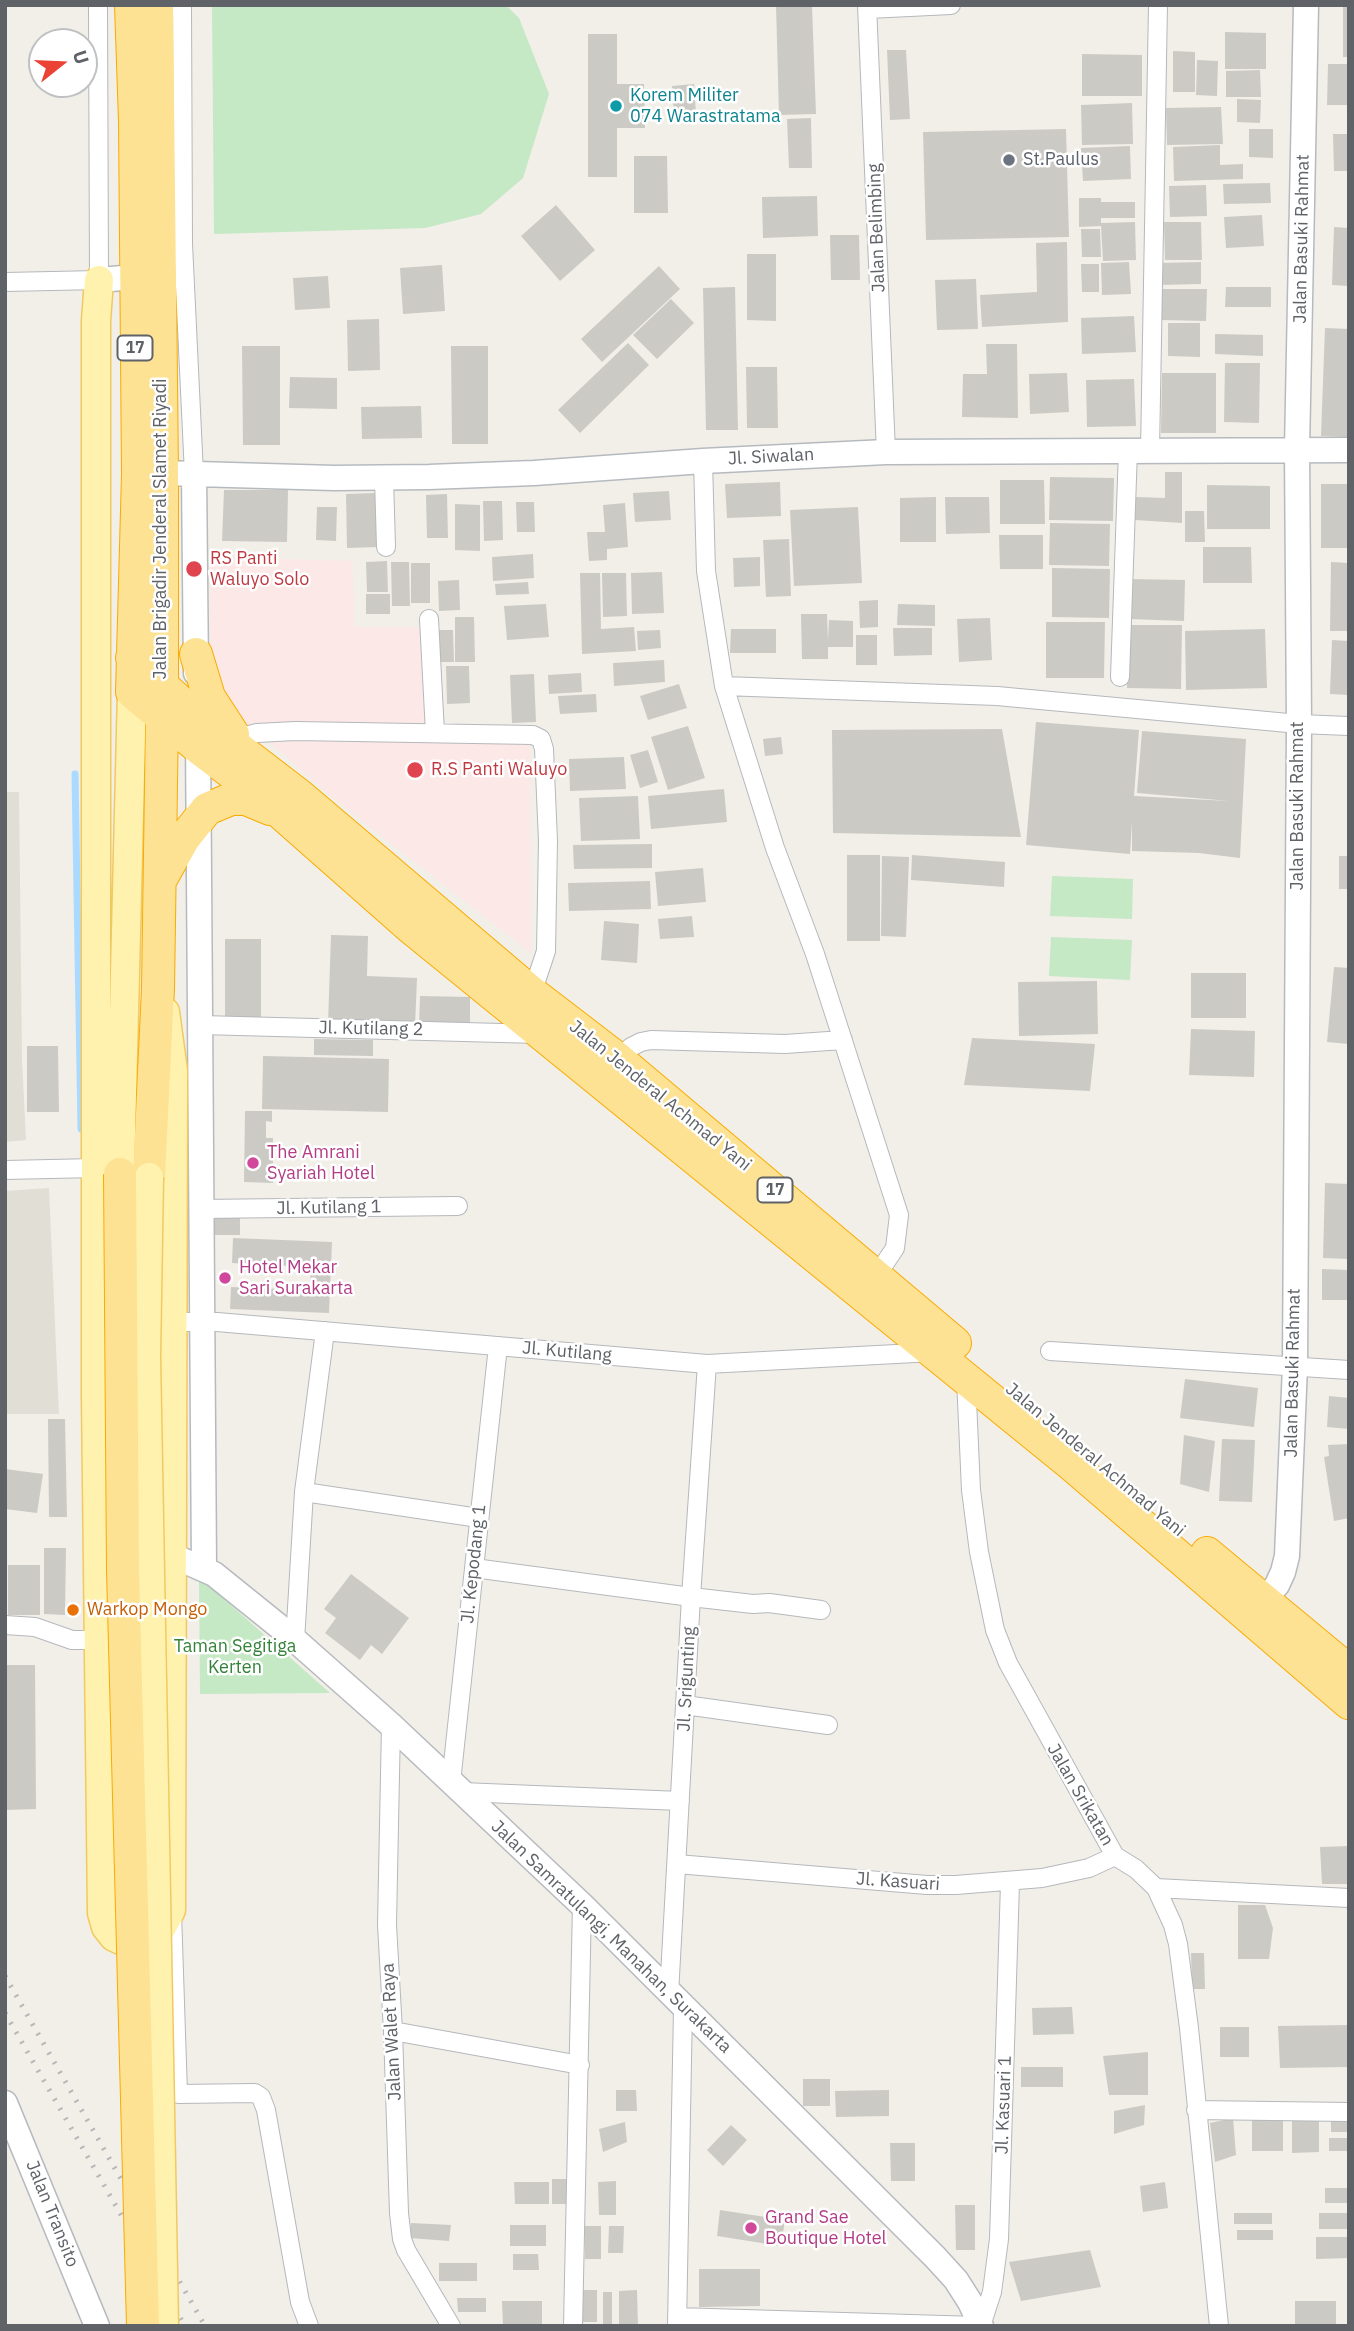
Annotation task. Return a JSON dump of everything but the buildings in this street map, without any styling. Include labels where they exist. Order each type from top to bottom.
[{"type":"highway","name":"Jalan Brigadir Jenderal Slamet Riyadi","points":[[131,5],[135,121],[138,474],[132,658],[147,687]]},
{"type":"highway","name":"Jalan Brigadir Jenderal Slamet Riyadi","points":[[147,687],[162,473],[157,5]]},
{"type":"highway","points":[[196,654],[228,746]]},
{"type":"highway","name":"Jalan Jenderal Achmad Yani","points":[[147,687],[197,716],[228,746],[299,795],[420,917],[542,1034],[1072,1465],[1257,1609],[1349,1671]]},
{"type":"highway","name":"17","points":[[147,687],[162,718],[228,746]]},
{"type":"highway","points":[[143,2326],[123,1570],[122,1173],[158,989],[162,718]]},
{"type":"highway","name":"Jalan Jenderal Achmad Yani","points":[[228,746],[258,793],[292,823],[420,917],[532,993],[886,1262],[966,1353],[1257,1609],[1349,1703]]},
{"type":"highway","points":[[159,881],[199,817],[216,804],[231,799],[246,799],[263,805],[292,823]]},
{"type":"main road","points":[[89,280],[96,321],[122,1173],[146,1371],[164,2326]]},
{"type":"main road","points":[[147,687],[122,1173],[96,1395],[87,1640],[102,1913],[106,1927],[119,1940],[140,1940],[162,1927],[172,1910],[173,1071],[168,1022],[158,989]]},
{"type":"street","points":[[89,280],[97,5]]},
{"type":"street","points":[[182,5],[183,244],[194,474],[197,716]]},
{"type":"street","points":[[868,7],[951,5]]},
{"type":"street","points":[[1120,677],[1139,450],[1158,5]]},
{"type":"street","name":"Jalan Basuki Rahmat","points":[[1257,1609],[1278,1585],[1285,1564],[1295,1366],[1299,724],[1297,449],[1307,5]]},
{"type":"street","name":"Jalan Belimbing","points":[[868,7],[886,452]]},
{"type":"street","points":[[5,282],[135,277]]},
{"type":"street","name":"Jl. Siwalan","points":[[162,473],[384,478],[534,474],[703,461],[886,452],[1349,450]]},
{"type":"street","points":[[703,461],[706,571],[724,686],[775,848],[815,954],[900,1215],[886,1262]]},
{"type":"street","points":[[384,478],[386,547]]},
{"type":"street","points":[[429,619],[435,733]]},
{"type":"street","points":[[724,686],[998,696],[1299,724],[1349,726]]},
{"type":"street","points":[[209,1571],[201,1322],[199,817],[228,746],[257,733],[295,731],[533,735],[541,739],[544,749],[548,841],[546,951],[532,993]]},
{"type":"street","name":"Jl. Kutilang 2","points":[[201,1025],[542,1034]]},
{"type":"street","points":[[618,1059],[631,1047],[651,1040],[785,1045],[843,1040]]},
{"type":"street","points":[[5,1170],[122,1173]]},
{"type":"street","name":"Jl. Kutilang 1","points":[[201,1209],[458,1206]]},
{"type":"street","name":"Jl. Kutilang","points":[[172,1322],[325,1331],[707,1364],[934,1352]]},
{"type":"street","points":[[295,1641],[304,1492],[325,1331]]},
{"type":"street","name":"Jl. Kepodang 1","points":[[456,1787],[474,1568],[498,1346]]},
{"type":"street","points":[[1050,1351],[1349,1370]]},
{"type":"street","name":"Jl. Srigunting","points":[[677,2322],[677,1864],[707,1364]]},
{"type":"street","name":"Jalan Srikatan","points":[[966,1378],[973,1502],[979,1552],[995,1630],[1008,1664],[1036,1717],[1115,1856],[1136,1869],[1156,1888],[1173,1924],[1178,1944],[1219,2326]]},
{"type":"street","points":[[304,1492],[479,1518]]},
{"type":"street","name":"Jalan Samratulangi, Manahan, Surakarta","points":[[172,1555],[209,1571],[295,1641],[391,1726],[582,1905],[935,2257],[956,2280],[970,2302],[979,2326]]},
{"type":"street","points":[[474,1568],[691,1597],[821,1610]]},
{"type":"street","points":[[5,1625],[35,1627],[87,1640]]},
{"type":"street","points":[[685,1705],[828,1725]]},
{"type":"street","name":"Jalan Walet Raya","points":[[391,1726],[387,1925],[393,2031],[396,2172],[402,2239],[413,2264],[451,2326]]},
{"type":"street","points":[[456,1787],[680,1801]]},
{"type":"street","name":"Jl. Kasuari","points":[[677,1864],[926,1885],[1010,1883],[1072,1873],[1115,1856]]},
{"type":"street","name":"Jl. Kasuari 1","points":[[979,2326],[992,2292],[1000,2226],[1010,1883]]},
{"type":"street","points":[[1156,1888],[1349,1898]]},
{"type":"street","points":[[573,2326],[582,1905]]},
{"type":"street","points":[[172,1910],[178,2094],[254,2093],[261,2097],[266,2110],[300,2302],[309,2326]]},
{"type":"street","points":[[393,2031],[580,2065]]},
{"type":"street","name":"Jalan Transito","points":[[5,2103],[97,2326]]},
{"type":"street","points":[[1196,2110],[1349,2112]]},
{"type":"street","points":[[677,2322],[979,2326]]},
{"type":"shaded area","name":"R.S Panti Waluyo","points":[[210,557],[353,561],[354,627],[425,627],[425,737],[530,744],[531,953],[329,795],[210,689]]},
{"type":"shaded area","points":[[5,792],[19,792],[22,1059],[26,1140],[5,1142]]},
{"type":"shaded area","points":[[49,1188],[59,1414],[5,1414],[5,1191]]},
{"type":"green space","points":[[212,5],[506,5],[519,18],[549,94],[523,178],[481,214],[425,228],[214,234]]},
{"type":"green space","points":[[1052,876],[1133,879],[1132,919],[1050,916]]},
{"type":"green space","points":[[1051,937],[1132,940],[1130,980],[1049,976]]},
{"type":"green space","name":"Taman Segitiga Kerten","points":[[199,1577],[330,1693],[200,1694]]},
{"type":"waterway","points":[[75,774],[81,1129]]},
{"type":"railway","points":[[5,1976],[205,2326]]},
{"type":"railway","points":[[5,2013],[185,2326]]},
{"type":"place","name":"Korem Militer 074 Warastratama","points":[[616,106]]},
{"type":"place","name":"St.Paulus","points":[[1009,160]]},
{"type":"place","name":"RS Panti Waluyo Solo","points":[[194,569]]},
{"type":"place","name":"R.S Panti Waluyo","points":[[415,770]]},
{"type":"place","name":"The Amrani Syariah Hotel","points":[[253,1163]]},
{"type":"place","name":"Hotel Mekar Sari Surakarta","points":[[225,1278]]},
{"type":"place","name":"Warkop Mongo","points":[[73,1610]]},
{"type":"place","name":"Grand Sae Boutique Hotel","points":[[751,2228]]}]
